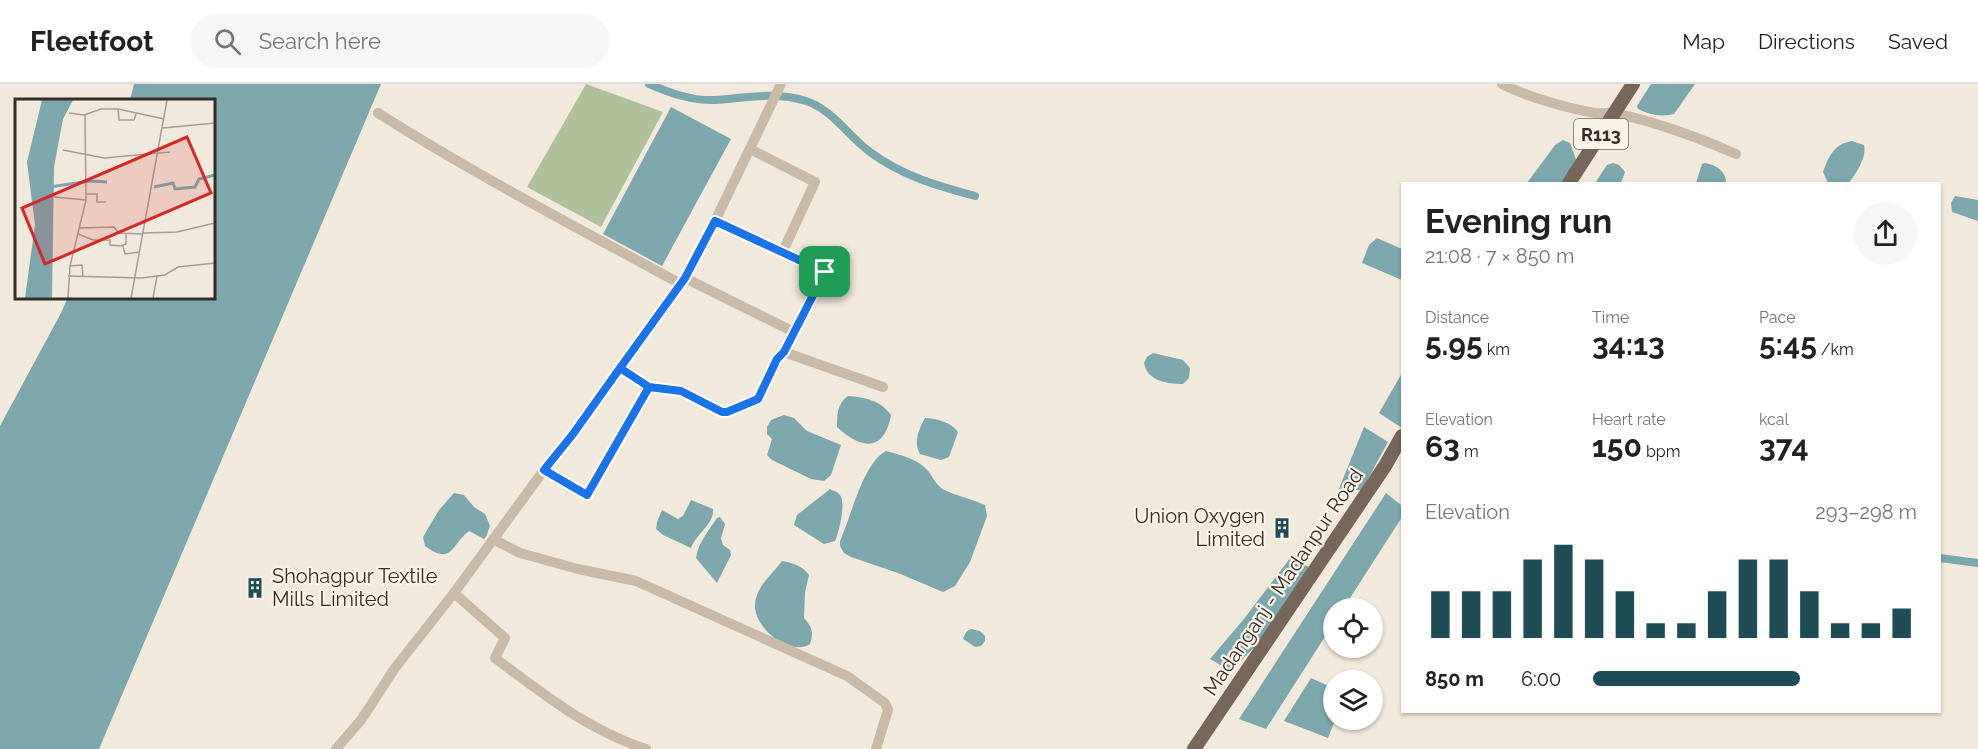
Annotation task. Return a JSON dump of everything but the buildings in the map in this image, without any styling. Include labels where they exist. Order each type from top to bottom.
[{"type":"main road","name":"R113","points":[[1570,182],[1633,84]]},
{"type":"main road","name":"Madanganj - Madanpur Road","points":[[1194,749],[1385,466],[1401,438]]},
{"type":"street","points":[[1502,84],[1539,99],[1596,113],[1615,113],[1689,134],[1736,154]]},
{"type":"street","points":[[336,749],[361,720],[395,668],[573,434],[683,281],[781,85]]},
{"type":"street","points":[[378,113],[522,198],[683,281],[794,332]]},
{"type":"street","points":[[750,150],[815,182],[783,251]]},
{"type":"street","points":[[620,368],[649,387],[681,391],[722,412],[730,412],[758,399],[777,359],[784,352],[825,272],[715,221]]},
{"type":"street","points":[[784,352],[883,387]]},
{"type":"street","points":[[544,470],[587,495],[649,387]]},
{"type":"street","points":[[493,539],[520,553],[578,569],[636,581],[847,676],[885,703],[888,710],[876,749]]},
{"type":"street","points":[[454,593],[506,638],[495,658],[562,706],[608,735],[645,749]]},
{"type":"green space","points":[[586,84],[663,112],[601,227],[527,187]]},
{"type":"water","points":[[134,84],[381,84],[99,749],[0,749],[0,426],[68,298],[214,298],[214,99],[130,99]]},
{"type":"water","points":[[1651,84],[1695,84],[1674,114],[1665,115],[1651,114],[1638,109],[1637,106]]},
{"type":"water","points":[[671,107],[731,139],[662,266],[603,234]]},
{"type":"water","points":[[1563,140],[1570,143],[1577,162],[1565,182],[1528,182],[1555,145]]},
{"type":"water","points":[[1852,141],[1864,145],[1864,155],[1858,170],[1850,182],[1828,182],[1823,172],[1830,156],[1836,148]]},
{"type":"water","points":[[1613,163],[1619,165],[1625,172],[1621,182],[1596,182],[1607,165]]},
{"type":"water","points":[[1702,164],[1713,165],[1720,169],[1726,182],[1696,182]]},
{"type":"water","points":[[1955,196],[1978,200],[1978,221],[1952,212],[1951,203]]},
{"type":"water","points":[[1377,238],[1401,249],[1401,280],[1362,263],[1369,245]]},
{"type":"water","points":[[1153,353],[1183,360],[1190,368],[1189,378],[1183,384],[1153,378],[1144,363]]},
{"type":"water","points":[[1401,375],[1401,427],[1379,413]]},
{"type":"water","points":[[848,396],[872,401],[882,406],[891,415],[888,427],[877,441],[871,444],[863,443],[846,435],[837,427],[840,406]]},
{"type":"water","points":[[784,415],[794,418],[807,431],[841,445],[831,475],[824,481],[811,479],[772,460],[767,455],[772,439],[767,434],[767,427],[771,420]]},
{"type":"water","points":[[925,418],[943,422],[958,432],[949,457],[941,460],[920,454],[917,440]]},
{"type":"water","points":[[1364,427],[1388,442],[1362,490],[1338,491]]},
{"type":"water","points":[[886,451],[920,464],[944,490],[985,505],[987,516],[970,562],[955,586],[943,592],[851,557],[844,553],[840,546],[864,478],[878,457]]},
{"type":"water","points":[[830,489],[837,492],[841,498],[842,510],[835,541],[824,544],[794,525],[797,515]]},
{"type":"water","points":[[454,493],[464,495],[474,507],[485,514],[490,526],[484,539],[469,531],[450,551],[441,554],[425,546],[423,537],[439,510]]},
{"type":"water","points":[[1386,493],[1401,505],[1401,519],[1350,598],[1323,598],[1323,640],[1266,729],[1239,719]]},
{"type":"water","points":[[691,500],[713,509],[713,514],[691,548],[663,535],[656,529],[662,510],[678,519],[683,516]]},
{"type":"water","points":[[720,517],[725,524],[721,538],[723,545],[730,550],[731,555],[717,583],[696,558],[704,537]]},
{"type":"water","points":[[1291,557],[1309,567],[1265,636],[1231,671],[1210,659],[1243,620]]},
{"type":"water","points":[[782,561],[797,565],[809,575],[805,592],[804,618],[810,627],[812,636],[810,644],[802,647],[783,643],[774,637],[760,622],[756,613],[755,604],[759,591]]},
{"type":"water","points":[[971,629],[980,631],[985,636],[985,641],[981,646],[975,647],[963,639],[966,632]]},
{"type":"water","points":[[1311,678],[1323,683],[1323,730],[1331,730],[1328,738],[1284,721]]},
{"type":"waterway","points":[[649,84],[698,99],[783,96],[806,101],[824,111],[862,146],[895,168],[934,184],[975,196]]},
{"type":"waterway","points":[[1941,558],[1978,563]]},
{"type":"place","name":"Union Oxygen Limited","points":[[1282,528]]},
{"type":"place","name":"Shohagpur Textile Mills Limited","points":[[255,588]]},
{"type":"route","points":[[825,272],[715,221],[685,278],[620,368],[649,387],[587,495],[544,470],[620,368],[649,387],[681,391],[722,412],[733,411],[758,399],[777,359],[784,352],[825,272]]}]
